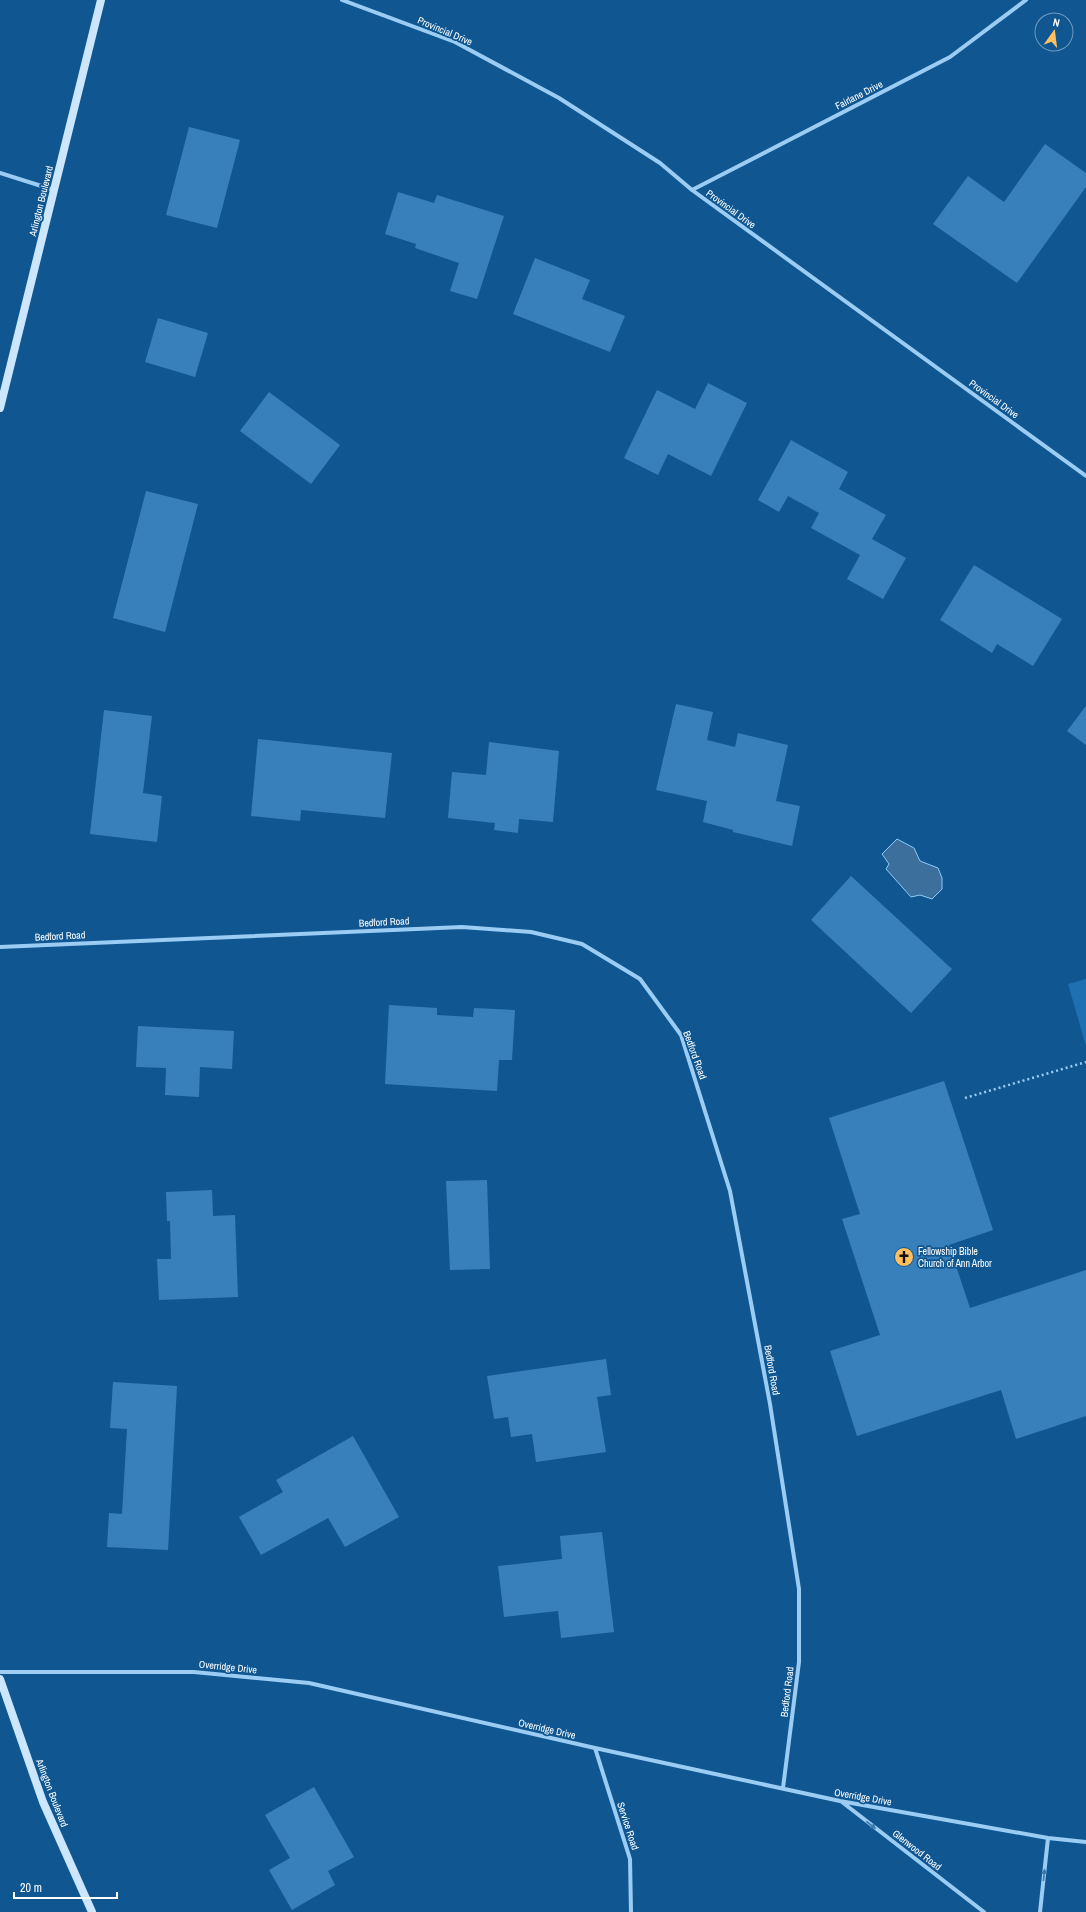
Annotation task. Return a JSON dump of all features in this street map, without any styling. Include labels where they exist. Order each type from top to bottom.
[{"type":"street","name":"Arlington Boulevard","points":[[0,408],[101,0]]},
{"type":"street","name":"Provincial Drive","points":[[342,0],[455,42],[552,94],[660,163],[692,190],[1086,476]]},
{"type":"street","name":"Fairlane Drive","points":[[692,190],[950,57],[1026,0]]},
{"type":"street","points":[[0,174],[54,190]]},
{"type":"street","name":"Bedford Road","points":[[0,947],[462,926],[531,932],[582,944],[640,979],[681,1035],[730,1191],[770,1404],[799,1589],[799,1662],[783,1788]]},
{"type":"street","name":"Overridge Drive","points":[[0,1672],[194,1672],[309,1683],[595,1748],[840,1801],[1048,1838],[1086,1842]]},
{"type":"street","name":"Arlington Boulevard","points":[[0,1679],[43,1802],[92,1912]]},
{"type":"street","name":"Service Road","points":[[595,1748],[630,1859],[631,1912]]},
{"type":"street","name":"Glenwood Road","points":[[840,1801],[984,1912]]},
{"type":"street","points":[[1040,1912],[1048,1838]]},
{"type":"path","points":[[965,1098],[1086,1062]]},
{"type":"shaded area","points":[[897,839],[914,848],[920,861],[938,868],[942,878],[942,889],[932,899],[920,895],[911,897],[886,869],[889,864],[882,854]]},
{"type":"shaded area","points":[[1086,979],[1086,1046],[1068,984]]},
{"type":"building","points":[[189,127],[240,140],[217,228],[166,215]]},
{"type":"building","points":[[1045,144],[1086,173],[1086,187],[1017,283],[933,224],[968,176],[1004,202]]},
{"type":"building","points":[[398,192],[434,203],[437,195],[504,216],[477,299],[450,291],[459,263],[415,248],[416,244],[385,234]]},
{"type":"building","points":[[535,258],[590,280],[582,299],[625,316],[610,352],[513,314]]},
{"type":"building","points":[[158,318],[208,333],[195,377],[145,362]]},
{"type":"building","points":[[708,383],[747,403],[711,476],[668,454],[658,475],[624,458],[657,390],[695,409]]},
{"type":"building","points":[[269,392],[340,445],[311,484],[240,431]]},
{"type":"building","points":[[791,440],[848,472],[839,489],[886,515],[872,539],[906,558],[883,599],[847,579],[860,555],[811,528],[819,513],[788,496],[779,512],[758,500]]},
{"type":"building","points":[[146,491],[198,504],[165,632],[113,618]]},
{"type":"building","points":[[974,565],[1062,619],[1033,666],[997,644],[992,653],[940,620]]},
{"type":"building","points":[[676,704],[713,712],[707,740],[735,747],[738,733],[788,745],[776,801],[800,806],[792,846],[733,832],[733,830],[703,822],[707,801],[656,790]]},
{"type":"building","points":[[1086,706],[1086,745],[1067,731]]},
{"type":"building","points":[[104,710],[152,716],[143,793],[162,796],[157,842],[90,834]]},
{"type":"building","points":[[258,739],[392,753],[385,818],[301,810],[300,821],[251,816]]},
{"type":"building","points":[[489,742],[559,751],[553,822],[519,819],[518,833],[494,830],[495,823],[448,818],[452,772],[486,775]]},
{"type":"building","points":[[851,876],[952,969],[911,1013],[811,920]]},
{"type":"building","points":[[389,1005],[437,1008],[437,1015],[473,1017],[474,1008],[515,1010],[512,1060],[499,1060],[497,1091],[385,1084]]},
{"type":"building","points":[[138,1026],[234,1031],[232,1069],[200,1067],[199,1097],[165,1095],[166,1068],[136,1067]]},
{"type":"building","name":"Fellowship Bible Church of Ann Arbor","points":[[944,1081],[993,1230],[949,1245],[970,1308],[1086,1270],[1086,1416],[1016,1439],[1001,1390],[857,1436],[830,1351],[880,1335],[842,1219],[860,1214],[829,1118]]},
{"type":"building","points":[[487,1180],[490,1269],[450,1270],[446,1181]]},
{"type":"building","points":[[212,1190],[213,1216],[235,1215],[238,1297],[159,1300],[157,1259],[171,1259],[170,1221],[167,1221],[166,1192]]},
{"type":"building","points":[[606,1359],[611,1395],[597,1397],[606,1452],[536,1462],[532,1434],[511,1437],[508,1417],[494,1419],[487,1376]]},
{"type":"building","points":[[113,1382],[177,1386],[168,1550],[107,1547],[109,1513],[122,1514],[127,1429],[110,1428]]},
{"type":"building","points":[[353,1436],[399,1517],[345,1547],[328,1518],[261,1555],[239,1517],[283,1492],[276,1480]]},
{"type":"building","points":[[602,1532],[614,1632],[561,1638],[558,1611],[504,1617],[498,1566],[562,1559],[560,1536]]},
{"type":"building","points":[[314,1787],[354,1857],[328,1871],[335,1885],[292,1910],[269,1870],[290,1858],[265,1815]]},
{"type":"place","name":"Fellowship Bible Church of Ann Arbor","points":[[904,1257]]}]
